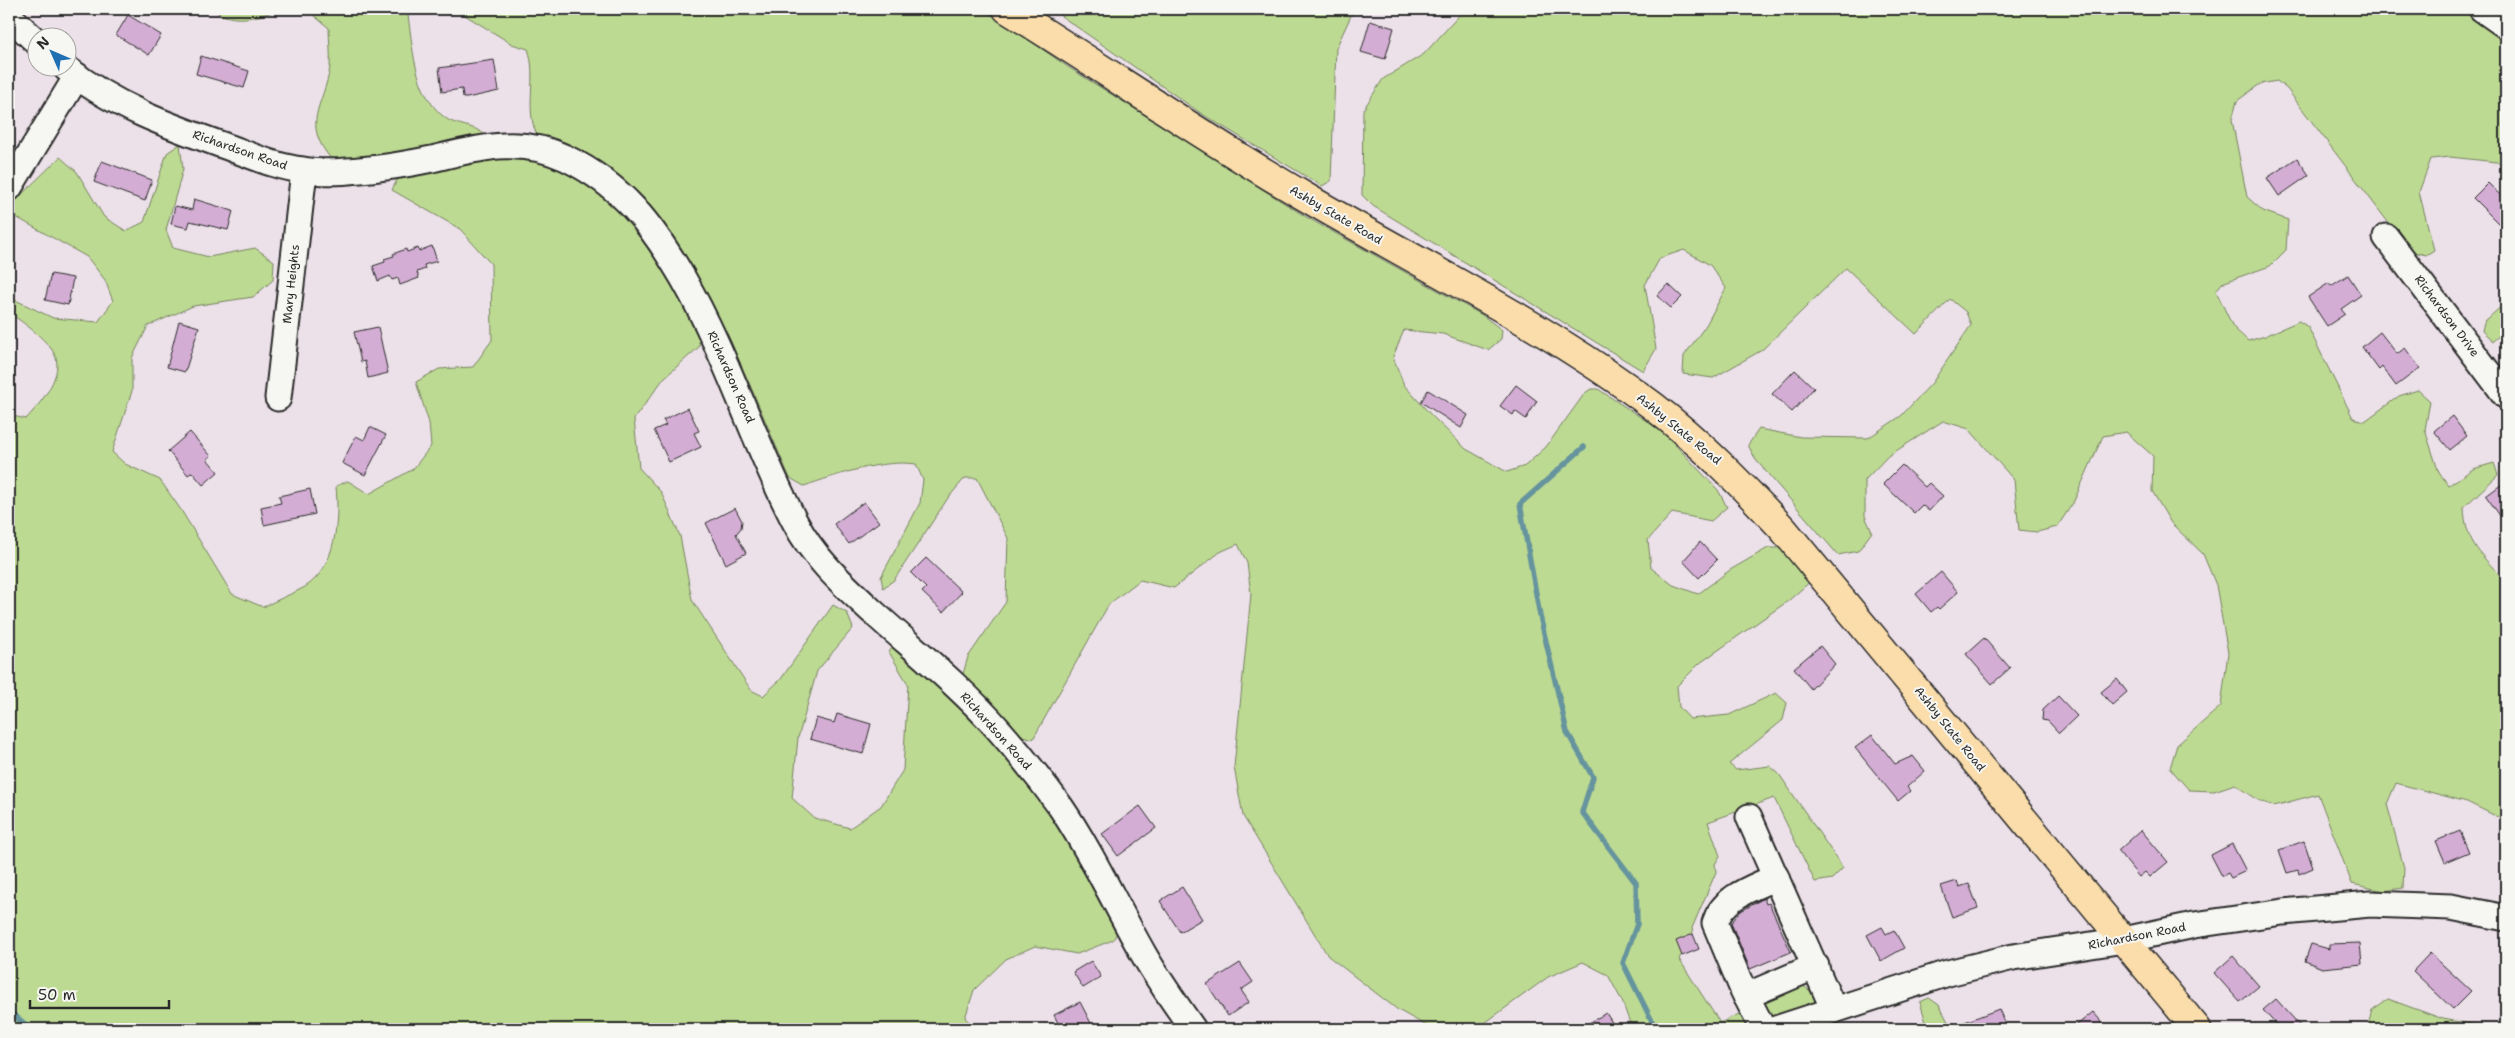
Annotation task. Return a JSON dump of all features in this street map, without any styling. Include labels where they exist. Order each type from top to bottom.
[{"type":"main road","name":"Ashby State Road","points":[[1006,9],[1267,174],[1546,334],[1616,380],[1682,429],[1727,469],[1783,529],[2197,1029]]},
{"type":"street","points":[[2482,9],[2506,26]]},
{"type":"street","points":[[9,16],[28,34]]},
{"type":"street","name":"Richardson Road","points":[[78,76],[119,104],[158,122],[270,162],[304,170],[364,170],[428,160],[481,148],[514,144],[544,149],[567,158],[597,175],[626,198],[655,232],[707,321],[789,512],[810,547],[850,590],[981,710],[1017,751],[1070,822],[1156,976],[1193,1029]]},
{"type":"street","points":[[9,188],[69,78]]},
{"type":"street","name":"Mary Heights","points":[[278,398],[304,170]]},
{"type":"street","name":"Richardson Drive","points":[[2386,237],[2506,396]]},
{"type":"street","points":[[1749,817],[1834,1010]]},
{"type":"street","points":[[1763,1029],[1746,996],[1716,923],[1718,914],[1729,901],[1776,876]]},
{"type":"street","name":"Richardson Road","points":[[1776,1029],[1948,973],[2013,957],[2124,940],[2194,925],[2273,913],[2370,904],[2451,906],[2506,918]]},
{"type":"street","points":[[1746,996],[1816,966]]},
{"type":"green space","points":[[212,9],[281,9],[255,17],[237,18],[228,17]]},
{"type":"green space","points":[[306,9],[407,9],[416,67],[426,95],[444,117],[476,129],[486,136],[388,161],[332,160],[322,147],[317,135],[316,124],[330,67],[329,28]]},
{"type":"green space","points":[[455,9],[977,9],[996,17],[1068,67],[1308,218],[1482,315],[1502,330],[1501,339],[1488,350],[1443,334],[1404,330],[1393,357],[1404,385],[1466,449],[1507,472],[1525,466],[1546,447],[1585,393],[1591,389],[1598,389],[1663,432],[1718,490],[1727,507],[1711,521],[1672,513],[1648,540],[1651,568],[1673,585],[1698,594],[1730,570],[1768,548],[1792,548],[1812,580],[1788,601],[1700,663],[1677,686],[1679,707],[1690,719],[1729,715],[1776,693],[1787,703],[1783,720],[1729,764],[1736,770],[1770,766],[1779,774],[1843,868],[1832,879],[1815,882],[1774,798],[1708,822],[1720,856],[1715,864],[1716,872],[1692,928],[1693,934],[1679,959],[1720,1023],[1739,1014],[1744,1015],[1753,1027],[1748,1029],[1632,1029],[1622,1001],[1608,975],[1583,962],[1548,977],[1482,1025],[1457,1029],[1432,1029],[1398,1010],[1328,956],[1243,816],[1234,767],[1251,594],[1247,563],[1238,544],[1220,552],[1174,588],[1140,580],[1109,604],[1033,739],[1023,736],[962,677],[968,657],[1006,602],[1008,538],[977,478],[965,478],[948,498],[894,580],[883,588],[881,577],[920,503],[923,480],[916,464],[903,463],[874,466],[804,486],[790,478],[739,359],[698,279],[675,242],[650,208],[612,171],[582,152],[560,142],[537,135],[533,125],[531,103],[532,70],[528,49],[512,44]]},
{"type":"green space","points":[[1051,9],[1354,9],[1336,48],[1331,181],[1322,186],[1202,114]]},
{"type":"green space","points":[[1465,9],[2467,9],[2506,38],[2506,163],[2450,157],[2431,159],[2419,192],[2434,250],[2426,255],[2410,251],[2287,89],[2277,81],[2260,84],[2237,101],[2232,120],[2247,197],[2263,211],[2288,220],[2286,250],[2270,266],[2222,283],[2216,291],[2233,327],[2248,341],[2265,336],[2299,321],[2308,327],[2353,418],[2365,421],[2399,396],[2418,390],[2430,401],[2425,430],[2439,473],[2449,485],[2473,469],[2494,463],[2498,475],[2464,507],[2465,520],[2472,540],[2483,557],[2506,581],[2506,821],[2467,802],[2396,783],[2387,804],[2404,868],[2403,888],[2384,891],[2352,884],[2318,794],[2274,806],[2258,800],[2235,784],[2214,791],[2189,790],[2170,768],[2177,745],[2221,706],[2228,653],[2216,585],[2203,554],[2171,523],[2152,491],[2153,456],[2126,432],[2103,436],[2073,503],[2057,527],[2037,532],[2019,530],[2014,480],[1969,429],[1943,421],[1888,456],[1865,480],[1865,516],[1872,532],[1858,551],[1838,555],[1756,460],[1748,445],[1759,429],[1801,437],[1868,438],[1901,416],[1932,383],[1971,325],[1966,312],[1950,299],[1916,334],[1846,268],[1762,350],[1713,378],[1683,374],[1684,356],[1706,325],[1726,288],[1710,265],[1684,250],[1660,258],[1645,285],[1656,349],[1643,371],[1373,206],[1362,195],[1363,110],[1383,79],[1424,54]]},
{"type":"green space","points":[[180,144],[183,169],[166,230],[173,248],[209,257],[255,248],[274,261],[273,280],[253,297],[193,306],[148,326],[132,358],[132,391],[112,452],[125,464],[160,480],[181,510],[232,594],[263,607],[305,587],[316,578],[330,555],[334,541],[337,513],[336,486],[348,481],[369,494],[413,469],[431,446],[429,423],[416,382],[439,369],[473,367],[492,340],[491,264],[460,229],[392,190],[399,176],[521,153],[544,163],[562,164],[638,220],[700,326],[699,347],[664,378],[634,419],[639,468],[661,492],[680,536],[692,600],[751,690],[763,696],[781,679],[833,605],[847,613],[853,628],[817,671],[798,738],[792,798],[814,818],[850,828],[881,806],[903,770],[908,684],[889,652],[894,645],[969,715],[1036,786],[1119,929],[1113,940],[1077,954],[1035,946],[1006,959],[974,990],[965,1018],[977,1029],[9,1029],[9,415],[26,419],[48,391],[56,374],[57,366],[53,352],[43,339],[9,313],[9,297],[53,318],[98,322],[113,301],[105,280],[87,257],[14,216],[16,200],[60,157],[77,172],[104,217],[126,231],[144,222],[167,153]]},
{"type":"green space","points":[[2506,302],[2506,330],[2493,341],[2482,331],[2484,322]]},
{"type":"green space","points":[[1802,985],[1816,995],[1818,1005],[1771,1021],[1762,1001]]},
{"type":"green space","points":[[1929,998],[1939,1005],[1952,1029],[1928,1029],[1920,1002]]},
{"type":"green space","points":[[2388,999],[2443,1019],[2498,1029],[2371,1029],[2368,1026],[2372,1010]]},
{"type":"building","points":[[128,15],[161,35],[149,55],[116,35]]},
{"type":"building","points":[[1370,21],[1394,28],[1385,59],[1361,52]]},
{"type":"building","points":[[201,56],[249,71],[244,88],[196,74]]},
{"type":"building","points":[[494,60],[499,91],[467,98],[463,98],[462,89],[442,92],[439,68]]},
{"type":"building","points":[[2297,158],[2309,175],[2279,196],[2267,178]]},
{"type":"building","points":[[102,161],[152,180],[145,201],[94,182]]},
{"type":"building","points":[[2488,183],[2506,201],[2506,231],[2473,198]]},
{"type":"building","points":[[194,199],[233,211],[228,230],[190,221],[188,228],[171,224],[175,206],[192,210]]},
{"type":"building","points":[[432,246],[437,261],[424,265],[425,269],[417,272],[419,278],[400,285],[398,278],[392,280],[390,276],[378,281],[373,266],[385,262],[384,259],[406,249],[407,252],[418,248],[419,251]]},
{"type":"building","points":[[51,274],[73,278],[68,305],[45,300]]},
{"type":"building","points":[[2348,275],[2361,295],[2341,309],[2345,314],[2327,326],[2308,297],[2329,283],[2331,286]]},
{"type":"building","points":[[1668,284],[1682,297],[1671,308],[1657,296]]},
{"type":"building","points":[[179,321],[199,327],[185,372],[167,367]]},
{"type":"building","points":[[378,327],[388,373],[368,378],[365,361],[361,362],[354,332]]},
{"type":"building","points":[[2380,332],[2397,354],[2405,348],[2420,368],[2396,386],[2382,367],[2379,370],[2362,347]]},
{"type":"building","points":[[1795,370],[1814,388],[1792,412],[1772,394]]},
{"type":"building","points":[[1516,385],[1537,401],[1526,419],[1515,411],[1513,415],[1500,406]]},
{"type":"building","points":[[1428,390],[1468,415],[1461,428],[1421,402]]},
{"type":"building","points":[[688,408],[699,431],[694,433],[701,447],[669,462],[654,430],[666,425],[663,420]]},
{"type":"building","points":[[2452,416],[2467,436],[2450,450],[2434,431]]},
{"type":"building","points":[[370,427],[386,435],[365,475],[342,463],[356,436],[364,440]]},
{"type":"building","points":[[190,432],[211,456],[207,459],[218,472],[203,485],[192,472],[188,475],[168,451]]},
{"type":"building","points":[[1902,465],[1925,487],[1929,483],[1943,496],[1929,511],[1922,505],[1914,513],[1883,484]]},
{"type":"building","points":[[2506,481],[2506,524],[2486,496]]},
{"type":"building","points":[[310,489],[315,514],[264,525],[261,507],[281,503],[279,496]]},
{"type":"building","points":[[864,502],[879,522],[849,544],[834,524]]},
{"type":"building","points":[[735,508],[742,521],[741,528],[736,534],[746,553],[726,564],[706,523]]},
{"type":"building","points":[[1700,542],[1717,560],[1699,578],[1683,561]]},
{"type":"building","points":[[926,558],[962,592],[943,612],[922,592],[926,588],[911,573]]},
{"type":"building","points":[[1941,572],[1958,592],[1939,609],[1937,607],[1931,612],[1916,594]]},
{"type":"building","points":[[1984,638],[2010,668],[1992,684],[1966,654]]},
{"type":"building","points":[[1820,646],[1835,664],[1811,689],[1794,668]]},
{"type":"building","points":[[2117,679],[2127,692],[2112,705],[2101,692]]},
{"type":"building","points":[[2058,696],[2077,716],[2059,733],[2048,721],[2042,720],[2043,710]]},
{"type":"building","points":[[837,714],[871,724],[863,754],[810,739],[816,718],[834,723]]},
{"type":"building","points":[[1872,735],[1895,764],[1913,756],[1925,771],[1907,787],[1910,791],[1898,801],[1855,748]]},
{"type":"building","points":[[1140,806],[1156,828],[1118,856],[1102,834]]},
{"type":"building","points":[[2141,830],[2168,862],[2150,877],[2145,872],[2139,877],[2118,851]]},
{"type":"building","points":[[2460,831],[2469,852],[2445,862],[2436,841]]},
{"type":"building","points":[[2304,841],[2313,868],[2299,874],[2298,870],[2287,873],[2279,850]]},
{"type":"building","points":[[2232,844],[2246,871],[2231,878],[2228,873],[2222,876],[2211,855]]},
{"type":"building","points":[[1957,881],[1959,887],[1969,884],[1978,908],[1952,917],[1941,886]]},
{"type":"building","points":[[1182,887],[1202,919],[1180,932],[1160,901]]},
{"type":"building","points":[[1764,898],[1766,904],[1769,903],[1791,952],[1750,969],[1731,923],[1741,911]]},
{"type":"building","points":[[1882,927],[1886,934],[1894,930],[1904,948],[1881,961],[1867,935]]},
{"type":"building","points":[[1693,934],[1699,949],[1682,956],[1676,941]]},
{"type":"building","points":[[2360,943],[2362,964],[2322,968],[2305,961],[2311,944],[2329,949],[2329,944]]},
{"type":"building","points":[[2430,953],[2471,991],[2453,1009],[2413,971]]},
{"type":"building","points":[[2233,956],[2259,986],[2240,1002],[2214,973]]},
{"type":"building","points":[[1091,961],[1101,977],[1083,988],[1073,972]]},
{"type":"building","points":[[1240,963],[1253,982],[1241,990],[1249,1002],[1228,1016],[1207,984]]},
{"type":"building","points":[[2276,999],[2303,1029],[2280,1029],[2263,1010]]},
{"type":"building","points":[[1080,1002],[1094,1029],[1061,1029],[1054,1015]]},
{"type":"building","points":[[1999,1009],[2007,1029],[1949,1029],[1949,1028]]},
{"type":"building","points":[[2093,1012],[2108,1029],[2072,1029]]},
{"type":"building","points":[[1606,1013],[1616,1029],[1579,1029]]},
{"type":"waterway","points":[[1584,447],[1520,504],[1540,616],[1567,732],[1593,777],[1582,812],[1636,883],[1637,924],[1623,963],[1652,1021],[1651,1029]]},
{"type":"waterway","points":[[9,1011],[31,1029]]}]
